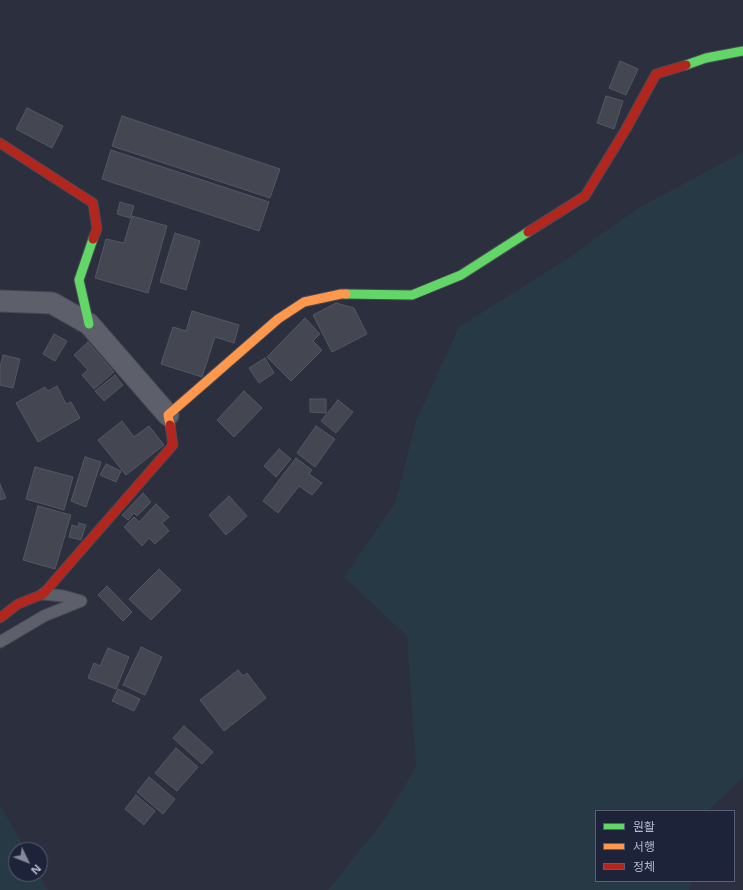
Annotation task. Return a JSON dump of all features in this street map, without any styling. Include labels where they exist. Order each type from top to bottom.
[{"type":"street","points":[[168,415],[278,319],[304,302],[341,294],[412,295],[461,275],[585,196],[626,129],[656,74],[706,58],[743,51]]},
{"type":"street","points":[[0,143],[93,203],[97,229],[79,280],[89,324]]},
{"type":"street","points":[[0,301],[52,303],[89,324],[168,415],[173,445],[42,594],[18,604],[0,618]]},
{"type":"lane","points":[[0,642],[44,616],[81,601],[63,596],[42,594]]},
{"type":"shaded area","points":[[743,152],[743,778],[709,810],[595,810],[595,882],[691,882],[689,890],[328,890],[384,820],[416,767],[407,636],[344,577],[395,503],[416,421],[459,327],[568,258],[638,208]]},
{"type":"shaded area","points":[[0,805],[21,842],[8,842],[8,882],[44,882],[48,890],[0,890]]},
{"type":"building","points":[[620,61],[638,69],[626,95],[609,88]]},
{"type":"building","points":[[606,96],[623,101],[614,129],[597,123]]},
{"type":"building","points":[[27,108],[63,126],[52,148],[16,129]]},
{"type":"building","points":[[122,116],[280,169],[270,198],[112,146]]},
{"type":"building","points":[[111,150],[269,202],[259,231],[102,179]]},
{"type":"building","points":[[120,202],[134,206],[130,218],[117,214]]},
{"type":"building","points":[[132,216],[167,226],[148,293],[95,278],[106,239],[124,243]]},
{"type":"building","points":[[175,233],[200,241],[186,290],[160,282]]},
{"type":"building","points":[[336,303],[354,308],[367,334],[332,352],[313,315]]},
{"type":"building","points":[[192,311],[239,325],[234,343],[215,337],[202,377],[161,364],[173,327],[186,331]]},
{"type":"building","points":[[305,318],[320,334],[313,341],[322,350],[291,381],[267,357]]},
{"type":"building","points":[[54,334],[67,341],[55,361],[43,354]]},
{"type":"building","points":[[88,342],[114,372],[94,389],[82,375],[88,370],[74,355]]},
{"type":"building","points":[[3,355],[20,359],[13,388],[0,385],[0,367]]},
{"type":"building","points":[[265,358],[274,373],[259,383],[249,368]]},
{"type":"building","points":[[115,375],[123,385],[104,401],[95,391]]},
{"type":"building","points":[[57,386],[66,404],[71,402],[80,418],[38,442],[16,403],[45,387],[48,391]]},
{"type":"building","points":[[244,391],[262,408],[234,437],[217,420]]},
{"type":"building","points":[[310,399],[326,399],[326,413],[310,412]]},
{"type":"building","points":[[338,400],[353,412],[336,433],[321,421]]},
{"type":"building","points":[[122,421],[134,437],[149,426],[164,445],[126,475],[98,440]]},
{"type":"building","points":[[316,426],[335,439],[315,467],[297,453]]},
{"type":"building","points":[[279,449],[291,459],[276,477],[264,466]]},
{"type":"building","points":[[85,457],[101,462],[86,507],[71,501]]},
{"type":"building","points":[[296,458],[312,470],[309,474],[322,483],[312,495],[299,486],[278,513],[263,501]]},
{"type":"building","points":[[106,464],[121,471],[116,482],[100,475]]},
{"type":"building","points":[[35,467],[73,477],[64,510],[26,499]]},
{"type":"building","points":[[0,484],[6,498],[0,500]]},
{"type":"building","points":[[143,493],[151,502],[137,516],[134,513],[128,520],[122,515]]},
{"type":"building","points":[[229,496],[247,516],[226,535],[209,515]]},
{"type":"building","points":[[156,504],[169,517],[162,523],[169,531],[155,544],[149,538],[142,546],[124,527],[134,517],[139,522]]},
{"type":"building","points":[[38,506],[71,515],[55,569],[23,560]]},
{"type":"building","points":[[79,523],[86,525],[81,540],[69,537],[72,525],[78,527]]},
{"type":"building","points":[[159,569],[181,590],[151,620],[129,599]]},
{"type":"building","points":[[107,586],[132,612],[123,621],[98,595]]},
{"type":"building","points":[[141,647],[162,657],[145,695],[123,685]]},
{"type":"building","points":[[108,648],[129,657],[116,689],[88,678],[94,663],[100,666]]},
{"type":"building","points":[[238,670],[243,676],[247,673],[266,698],[224,731],[200,700]]},
{"type":"building","points":[[118,689],[140,699],[134,711],[112,701]]},
{"type":"building","points":[[184,726],[213,752],[202,764],[173,738]]},
{"type":"building","points":[[176,748],[198,767],[177,791],[155,773]]},
{"type":"building","points":[[149,777],[175,799],[163,814],[137,792]]},
{"type":"building","points":[[136,795],[155,811],[144,825],[125,809]]},
{"type":"traffic: fast","points":[[686,65],[706,58],[743,51]]},
{"type":"traffic: fast","points":[[346,294],[412,295],[461,275],[528,232]]},
{"type":"traffic: fast","points":[[89,324],[79,280],[93,239]]},
{"type":"traffic: slow","points":[[170,425],[168,415],[278,319],[304,302],[346,294]]},
{"type":"traffic: jam","points":[[528,232],[585,196],[626,129],[656,74],[686,65]]},
{"type":"traffic: jam","points":[[0,143],[93,203],[97,229],[93,239]]},
{"type":"traffic: jam","points":[[0,618],[18,604],[43,594],[173,445],[170,425]]}]
